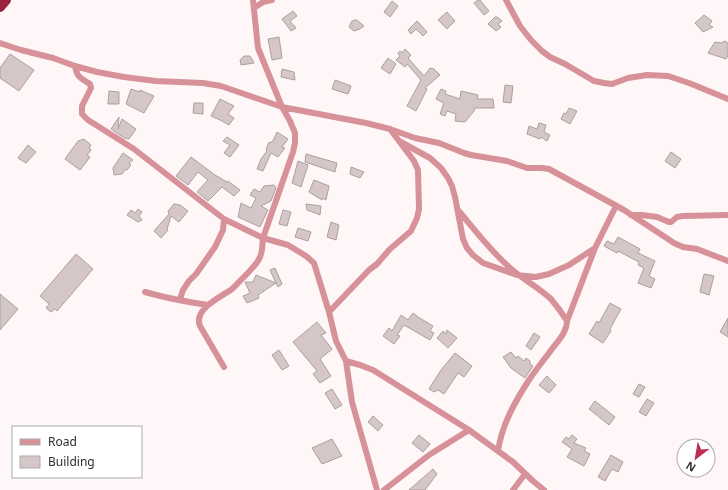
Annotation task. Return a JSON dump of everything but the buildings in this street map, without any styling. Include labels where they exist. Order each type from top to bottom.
[{"type":"highway","points":[[0,7],[6,0]]},
{"type":"street","points":[[224,367],[198,322],[201,313],[208,305],[234,287],[260,259],[263,238],[295,143],[295,133],[293,127],[282,107],[258,48],[253,0]]},
{"type":"street","points":[[254,8],[263,2],[272,0]]},
{"type":"street","points":[[506,0],[520,26],[542,51],[550,57],[594,80],[612,84],[628,78],[647,75],[668,76],[728,99]]},
{"type":"street","points":[[0,43],[97,72],[156,81],[203,83],[221,86],[282,107],[390,129],[416,138],[439,143],[471,155],[512,162],[527,168],[542,168],[549,170],[616,206],[678,246],[697,249],[728,261]]},
{"type":"street","points":[[75,66],[76,73],[90,84],[91,88],[82,106],[82,114],[88,120],[134,149],[224,219],[263,238],[288,245],[306,256],[314,263],[336,341],[340,352],[346,361],[352,402],[377,490]]},
{"type":"street","points":[[329,312],[390,249],[411,230],[417,218],[419,209],[418,170],[414,162],[390,129]]},
{"type":"street","points":[[399,141],[430,158],[441,168],[448,178],[452,186],[458,210],[463,239],[473,255],[483,263],[517,274],[536,277],[550,274],[595,248]]},
{"type":"street","points":[[498,451],[502,430],[510,412],[529,380],[560,339],[567,326],[567,321],[595,248],[616,206]]},
{"type":"street","points":[[458,210],[498,257],[517,274],[550,298],[567,321]]},
{"type":"street","points":[[631,215],[656,217],[669,222],[677,217],[683,216],[728,215]]},
{"type":"street","points":[[180,300],[183,290],[189,281],[216,247],[223,230],[224,219]]},
{"type":"street","points":[[145,292],[192,303],[208,305]]},
{"type":"street","points":[[346,361],[373,370],[468,430],[518,466],[544,490]]},
{"type":"street","points":[[384,490],[429,455],[468,430]]},
{"type":"street","points":[[513,490],[526,474]]}]
